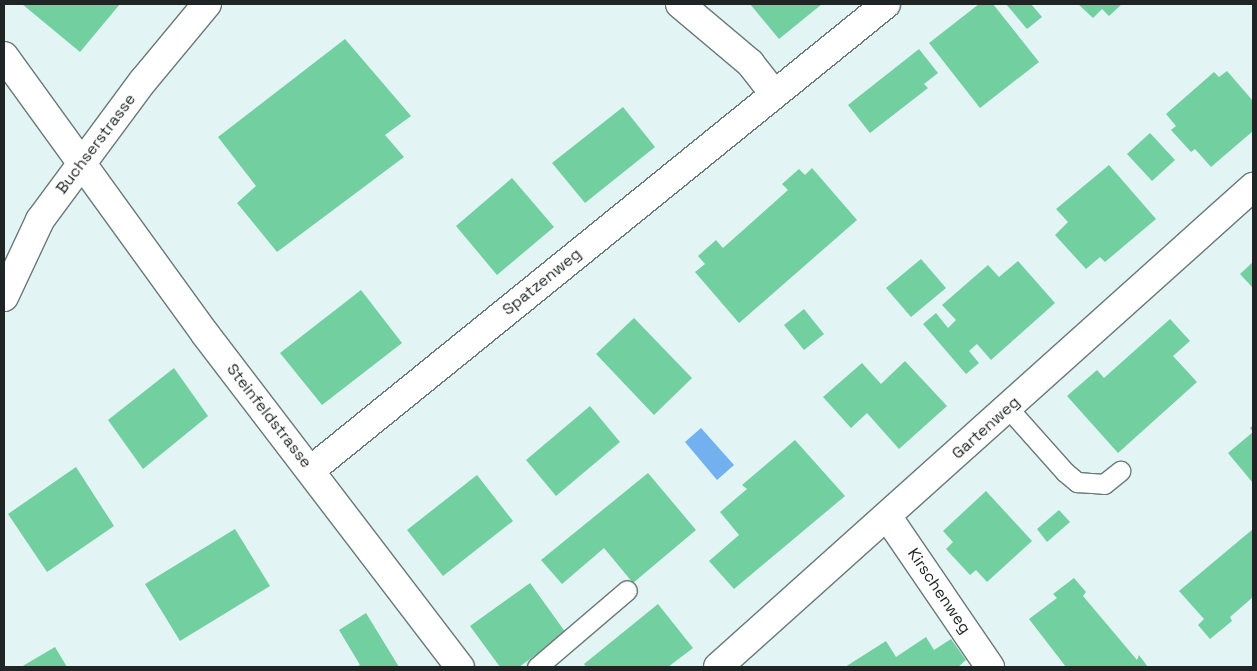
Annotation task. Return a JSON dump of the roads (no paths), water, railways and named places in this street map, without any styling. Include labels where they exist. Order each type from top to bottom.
[{"type":"street","name":"Buchserstrasse","points":[[4,297],[40,220],[80,163],[143,81],[207,4]]},
{"type":"street","points":[[680,4],[750,63],[774,94]]},
{"type":"street","name":"Spatzenweg","points":[[311,470],[886,4]]},
{"type":"street","name":"Steinfeldstrasse","points":[[4,56],[206,335],[311,470],[458,667]]},
{"type":"street","name":"Gartenweg","points":[[718,667],[1253,187]]},
{"type":"street","name":"Kirschenweg","points":[[888,516],[990,667]]},
{"type":"lane","points":[[1008,408],[1065,472],[1077,482],[1104,484],[1120,472]]},
{"type":"lane","points":[[537,667],[627,590]]},
{"type":"water","points":[[701,428],[734,465],[717,480],[685,442]]}]
